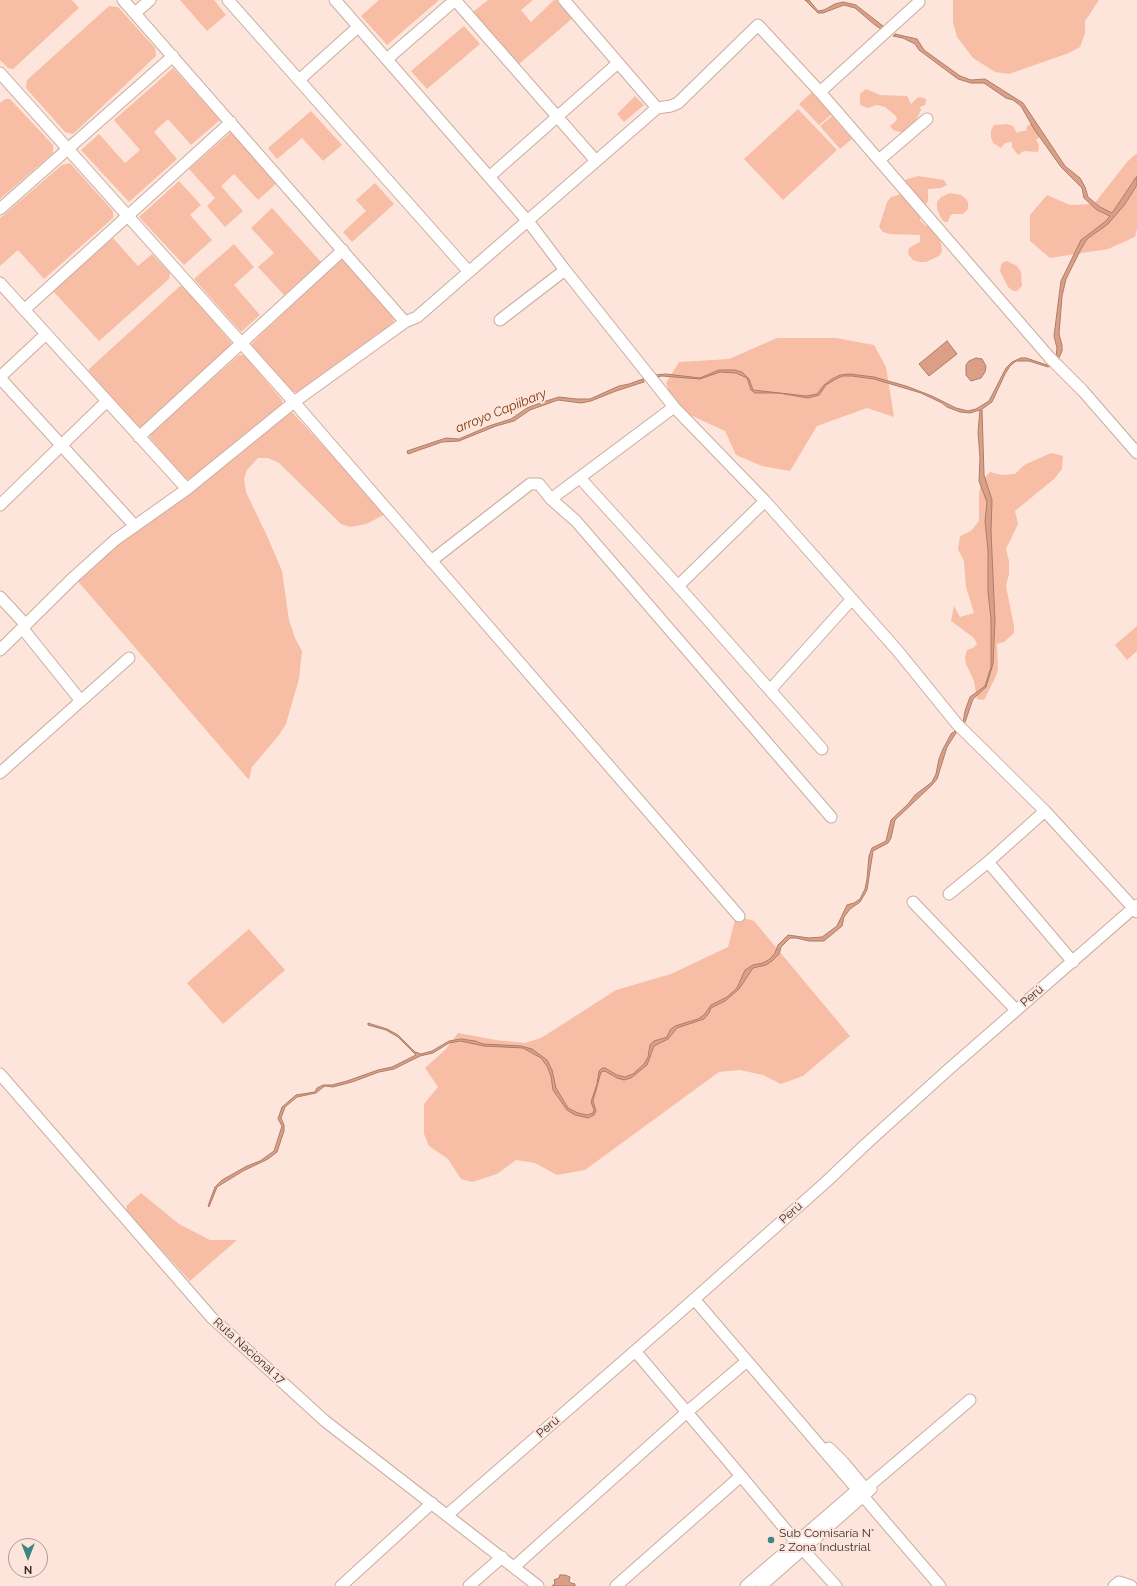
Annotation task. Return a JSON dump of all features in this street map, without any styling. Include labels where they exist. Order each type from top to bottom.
[{"type":"street","points":[[123,0],[405,322]]},
{"type":"street","points":[[135,13],[150,0]]},
{"type":"street","points":[[228,0],[469,272]]},
{"type":"street","points":[[335,0],[528,221],[674,407],[765,501],[897,650],[957,724],[1045,811],[1136,908]]},
{"type":"street","points":[[387,59],[455,0],[596,161]]},
{"type":"street","points":[[564,0],[657,108]]},
{"type":"street","points":[[820,92],[919,2]]},
{"type":"street","points":[[0,650],[74,577],[115,540],[187,489],[294,402],[405,322],[417,317],[657,108],[671,106],[678,103],[758,25],[820,92],[1050,358],[1083,391],[1137,452]]},
{"type":"street","points":[[299,80],[358,27]]},
{"type":"street","points":[[0,209],[173,56]]},
{"type":"street","points":[[489,177],[618,63]]},
{"type":"street","points":[[0,73],[294,402],[739,916]]},
{"type":"street","points":[[879,160],[927,119]]},
{"type":"street","points":[[24,310],[231,122]]},
{"type":"street","points":[[139,437],[343,250]]},
{"type":"street","points":[[500,320],[565,270]]},
{"type":"street","points":[[0,283],[187,489]]},
{"type":"street","points":[[46,334],[0,377],[135,526]]},
{"type":"street","points":[[0,505],[107,401]]},
{"type":"street","points":[[551,499],[674,407]]},
{"type":"street","points":[[580,478],[822,749]]},
{"type":"street","points":[[431,561],[530,484],[539,484],[551,499],[576,521],[831,817]]},
{"type":"street","points":[[678,586],[765,501]]},
{"type":"street","points":[[0,597],[81,701]]},
{"type":"street","points":[[770,690],[852,599]]},
{"type":"street","points":[[0,773],[129,658]]},
{"type":"street","points":[[949,894],[988,862],[1045,811]]},
{"type":"street","points":[[988,862],[1073,962]]},
{"type":"street","points":[[913,902],[1016,1010]]},
{"type":"street","name":"Perú","points":[[447,1515],[635,1352],[1016,1010],[1136,908]]},
{"type":"street","name":"Ruta Nacional 17","points":[[0,1074],[212,1318],[325,1421],[538,1586]]},
{"type":"street","points":[[694,1299],[820,1447],[829,1448],[843,1462],[940,1586]]},
{"type":"street","points":[[635,1352],[799,1546],[836,1586]]},
{"type":"street","points":[[514,1567],[687,1412],[747,1361]]},
{"type":"street","points":[[746,1586],[799,1546],[970,1400]]},
{"type":"street","points":[[616,1586],[741,1476]]},
{"type":"street","points":[[341,1586],[432,1503]]},
{"type":"street","points":[[761,1586],[799,1546]]},
{"type":"street","points":[[469,1586],[502,1557]]},
{"type":"street","points":[[1114,1586],[1119,1582],[1131,1586]]},
{"type":"shaded area","points":[[0,0],[72,0],[79,8],[13,69],[8,68],[0,60]]},
{"type":"shaded area","points":[[180,0],[214,0],[226,15],[207,31]]},
{"type":"shaded area","points":[[379,0],[439,0],[387,45],[361,16]]},
{"type":"shaded area","points":[[488,0],[533,0],[521,10],[531,22],[554,0],[557,0],[573,18],[519,64],[473,12]]},
{"type":"shaded area","points":[[805,0],[809,0],[818,11],[843,2],[856,5],[883,26],[881,29],[855,8],[844,5],[823,13],[818,13]]},
{"type":"shaded area","points":[[953,0],[1099,0],[1085,21],[1085,33],[1080,47],[1069,53],[1009,74],[995,72],[973,58],[957,37],[953,22]]},
{"type":"shaded area","points":[[109,6],[118,7],[155,48],[156,56],[73,134],[65,132],[26,88],[27,80]]},
{"type":"shaded area","points":[[464,26],[480,44],[427,89],[411,71]]},
{"type":"shaded area","points":[[895,34],[917,39],[924,50],[960,76],[971,80],[985,79],[1023,103],[1065,166],[1080,178],[1088,197],[1100,207],[1112,213],[1137,176],[1137,185],[1125,204],[1108,224],[1087,239],[1066,279],[1062,296],[1059,334],[1062,351],[1058,360],[1056,357],[1057,348],[1054,336],[1061,281],[1081,240],[1106,221],[1110,216],[1097,210],[1084,198],[1082,188],[1061,167],[1034,129],[1021,106],[984,83],[971,83],[958,79],[919,50],[915,44],[903,38],[893,36]]},
{"type":"shaded area","points":[[173,68],[220,120],[191,145],[168,119],[154,132],[177,159],[129,202],[81,150],[99,134],[125,163],[140,150],[114,120]]},
{"type":"shaded area","points":[[866,89],[880,95],[907,96],[911,104],[920,97],[926,99],[926,102],[925,105],[920,107],[921,110],[913,126],[904,133],[893,130],[890,126],[897,120],[896,116],[885,107],[877,105],[868,108],[860,105],[860,94]]},
{"type":"shaded area","points":[[812,92],[832,114],[819,125],[799,104]]},
{"type":"shaded area","points":[[635,96],[644,105],[624,122],[617,114]]},
{"type":"shaded area","points":[[5,99],[10,99],[53,145],[53,153],[0,199],[0,103]]},
{"type":"shaded area","points":[[798,109],[837,150],[783,200],[744,159]]},
{"type":"shaded area","points":[[311,111],[342,145],[323,161],[302,138],[277,159],[268,148]]},
{"type":"shaded area","points":[[832,116],[852,139],[840,149],[820,126]]},
{"type":"shaded area","points":[[1033,123],[1039,126],[1041,132],[1038,139],[1036,139],[1039,145],[1038,152],[1024,151],[1018,155],[1012,147],[1012,142],[1005,143],[1001,148],[993,143],[991,130],[994,125],[1007,124],[1013,126],[1017,133],[1026,131],[1027,126]]},
{"type":"shaded area","points":[[231,132],[277,183],[258,200],[234,174],[221,186],[243,211],[225,227],[207,206],[215,198],[189,169]]},
{"type":"shaded area","points":[[1137,153],[1137,229],[1135,237],[1108,249],[1050,258],[1030,241],[1030,215],[1047,195],[1070,205],[1094,204],[1127,162]]},
{"type":"shaded area","points":[[70,163],[113,211],[113,218],[44,279],[18,250],[0,266],[0,218],[62,165]]},
{"type":"shaded area","points":[[918,176],[944,180],[947,185],[941,188],[928,189],[928,201],[920,213],[920,220],[925,225],[937,231],[942,251],[939,256],[926,262],[913,260],[908,254],[909,248],[920,242],[920,235],[890,234],[883,232],[879,227],[887,202],[891,197],[904,193],[905,180]]},
{"type":"shaded area","points":[[179,181],[201,205],[190,215],[212,240],[184,265],[139,217]]},
{"type":"shaded area","points":[[375,183],[394,204],[352,242],[343,232],[366,211],[356,200]]},
{"type":"shaded area","points":[[950,193],[961,195],[966,199],[968,202],[968,209],[963,214],[953,214],[950,216],[948,222],[945,222],[942,220],[937,209],[937,202],[941,197]]},
{"type":"shaded area","points":[[272,208],[321,262],[284,295],[258,267],[274,253],[251,228]]},
{"type":"shaded area","points":[[113,238],[138,266],[152,254],[170,273],[169,279],[99,341],[53,291]]},
{"type":"shaded area","points":[[234,244],[254,267],[234,285],[260,315],[241,332],[194,279]]},
{"type":"shaded area","points":[[341,259],[345,260],[394,317],[393,323],[297,392],[292,392],[251,346],[253,342]]},
{"type":"shaded area","points":[[1007,261],[1017,266],[1021,272],[1022,286],[1017,291],[1013,291],[1008,287],[1000,271],[1003,262]]},
{"type":"shaded area","points":[[180,286],[184,287],[231,342],[231,345],[141,427],[137,427],[88,373],[89,369]]},
{"type":"shaded area","points":[[777,338],[836,338],[874,345],[886,367],[894,417],[867,408],[817,426],[790,471],[762,466],[736,455],[725,431],[675,408],[666,383],[679,362],[729,359]]},
{"type":"shaded area","points":[[947,341],[957,354],[929,376],[919,364]]},
{"type":"shaded area","points":[[239,355],[244,355],[282,400],[282,404],[191,480],[185,479],[150,438],[151,433]]},
{"type":"shaded area","points":[[976,358],[982,359],[986,366],[985,372],[981,378],[971,381],[966,375],[966,365],[969,361]]},
{"type":"shaded area","points":[[1021,358],[1026,358],[1047,365],[1053,365],[1048,367],[1029,361],[1016,361],[1010,366],[1005,374],[992,402],[982,409],[984,475],[992,500],[991,531],[995,621],[993,664],[986,687],[973,699],[964,725],[965,711],[970,697],[985,686],[991,667],[991,619],[988,592],[988,550],[985,521],[987,502],[979,481],[980,458],[978,432],[980,410],[970,413],[960,412],[921,393],[874,379],[852,376],[843,376],[836,379],[826,385],[819,395],[808,398],[779,393],[755,393],[751,390],[747,378],[736,373],[720,372],[700,379],[662,376],[656,377],[655,375],[666,374],[700,378],[719,370],[734,370],[742,372],[749,379],[753,390],[806,396],[817,394],[824,385],[840,375],[850,374],[874,377],[906,386],[932,396],[956,408],[968,411],[976,409],[989,401],[1006,368],[1012,362]]},
{"type":"shaded area","points":[[643,379],[644,382],[591,401],[581,403],[558,400],[530,410],[514,421],[496,426],[459,441],[442,442],[408,454],[407,451],[446,438],[459,439],[489,426],[511,419],[527,408],[559,397],[590,399],[619,386]]},
{"type":"shaded area","points":[[288,412],[293,413],[386,514],[366,524],[350,527],[341,524],[279,463],[268,458],[258,458],[247,470],[244,479],[246,492],[282,571],[289,620],[295,638],[302,651],[299,679],[286,724],[279,735],[252,767],[249,780],[76,579],[110,550]]},
{"type":"shaded area","points":[[1051,453],[1063,456],[1062,469],[1054,479],[1015,511],[1018,524],[1006,549],[1009,561],[1009,574],[1006,586],[1014,633],[1004,642],[997,644],[998,670],[996,676],[984,700],[977,699],[974,681],[966,664],[965,657],[967,650],[973,648],[977,644],[974,638],[951,621],[954,606],[960,617],[974,613],[966,587],[964,561],[958,549],[960,536],[971,531],[979,521],[979,495],[981,482],[990,472],[1002,475],[1015,474],[1024,465]]},
{"type":"shaded area","points":[[1137,626],[1137,651],[1127,660],[1115,645]]},
{"type":"shaded area","points":[[955,731],[956,733],[947,747],[937,779],[895,820],[891,838],[888,843],[873,851],[867,890],[860,902],[850,909],[844,917],[842,926],[824,941],[809,941],[790,938],[781,947],[779,954],[772,961],[766,965],[753,968],[739,989],[725,1001],[711,1008],[704,1019],[677,1028],[668,1039],[654,1046],[647,1065],[631,1078],[624,1080],[605,1071],[601,1072],[593,1101],[596,1111],[594,1115],[588,1118],[575,1115],[567,1110],[553,1090],[551,1076],[547,1066],[541,1058],[523,1048],[484,1046],[460,1041],[449,1043],[433,1053],[420,1056],[394,1069],[379,1072],[333,1087],[325,1086],[316,1093],[297,1097],[285,1107],[281,1118],[284,1125],[284,1131],[277,1152],[268,1159],[243,1171],[217,1187],[209,1207],[208,1206],[215,1187],[222,1180],[247,1166],[260,1161],[274,1151],[282,1126],[278,1119],[282,1107],[296,1095],[315,1092],[317,1088],[323,1085],[332,1085],[392,1067],[416,1055],[398,1037],[386,1030],[368,1025],[368,1023],[387,1029],[398,1035],[415,1052],[421,1054],[432,1051],[449,1041],[461,1039],[483,1044],[521,1046],[532,1049],[547,1060],[552,1070],[556,1088],[568,1108],[578,1113],[587,1115],[593,1113],[594,1110],[591,1102],[597,1084],[599,1071],[602,1068],[625,1077],[633,1074],[644,1064],[648,1057],[650,1045],[654,1041],[667,1037],[670,1030],[675,1026],[698,1019],[704,1015],[711,1005],[727,997],[737,988],[745,970],[753,965],[763,963],[770,959],[775,953],[778,945],[788,935],[809,938],[822,937],[837,926],[847,905],[860,899],[865,889],[869,856],[872,848],[886,841],[891,820],[915,795],[932,782],[936,774],[943,749],[951,734]]},
{"type":"shaded area","points":[[736,916],[754,921],[850,1036],[803,1076],[781,1084],[763,1075],[740,1070],[719,1072],[585,1170],[557,1175],[535,1163],[516,1160],[497,1174],[472,1182],[461,1179],[448,1159],[429,1146],[424,1134],[424,1104],[438,1087],[425,1068],[445,1050],[458,1033],[496,1040],[525,1043],[541,1038],[616,990],[671,974],[728,947]]},
{"type":"shaded area","points":[[249,929],[285,970],[223,1024],[187,983]]},
{"type":"shaded area","points":[[141,1193],[179,1224],[210,1240],[237,1240],[190,1281],[126,1211],[127,1205]]},
{"type":"shaded area","points":[[560,1575],[570,1577],[569,1581],[575,1584],[575,1586],[552,1586],[555,1583],[554,1580],[559,1578]]},
{"type":"place","name":"Sub Comisaría N° 2 Zona Industrial","points":[[771,1540]]},
{"type":"water label","name":"arroyo Capiibary","points":[[501,411]]}]
